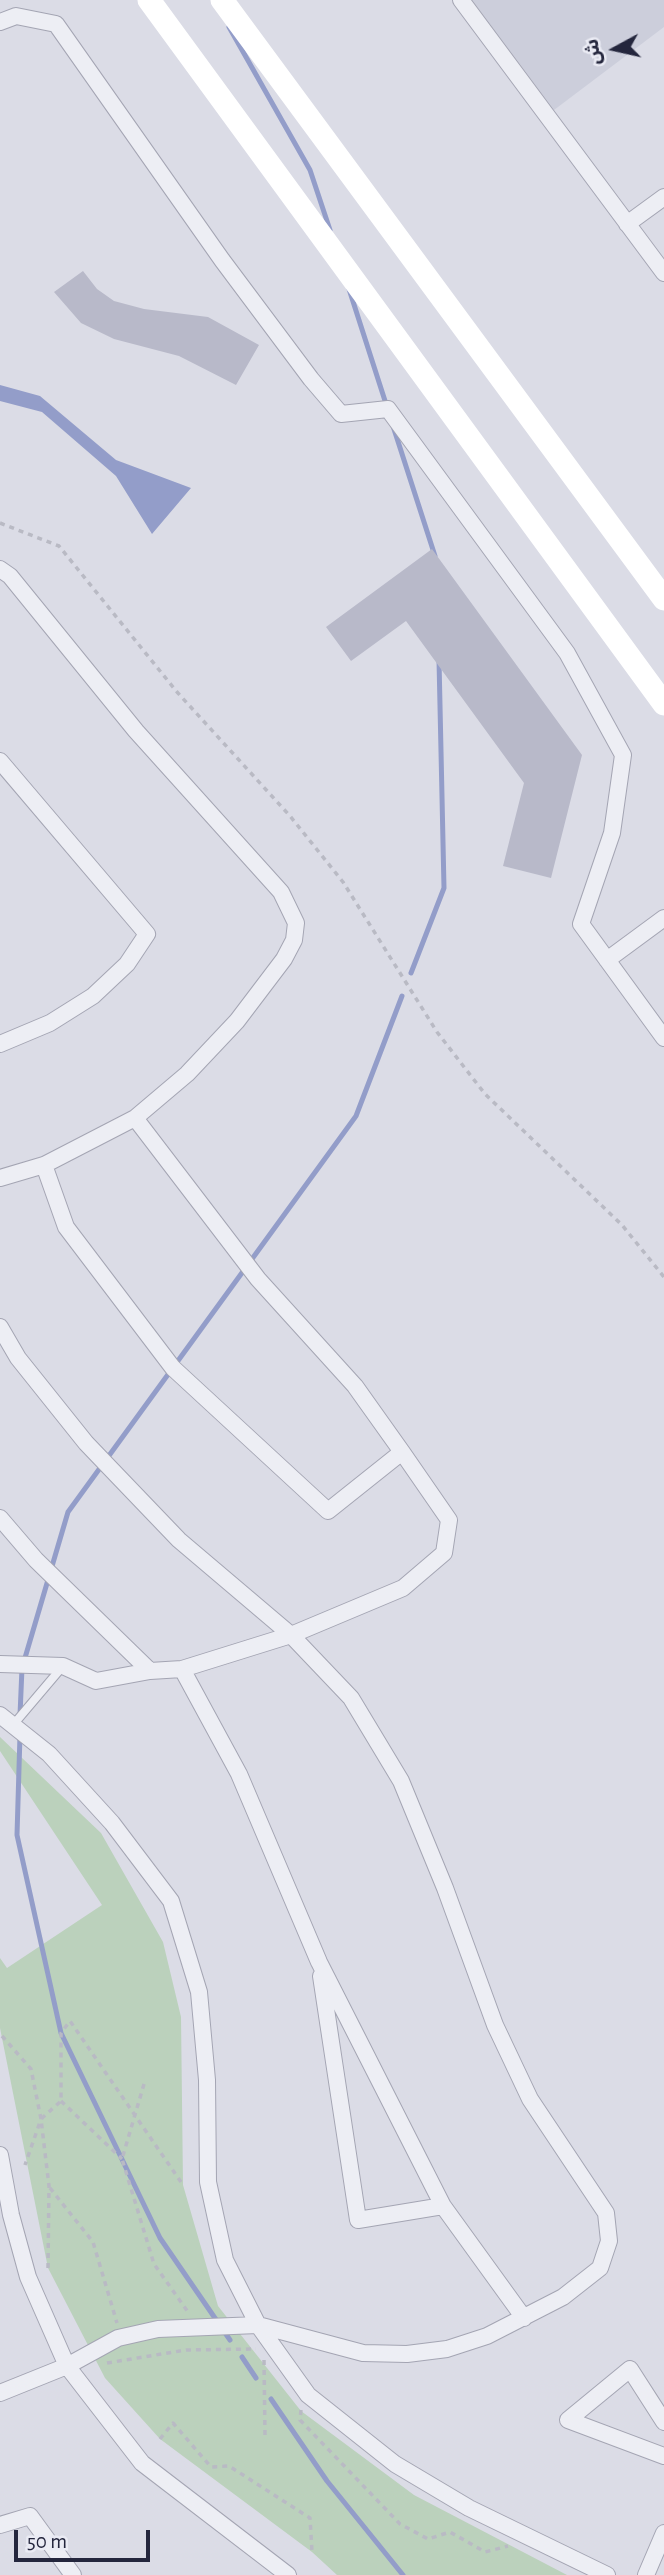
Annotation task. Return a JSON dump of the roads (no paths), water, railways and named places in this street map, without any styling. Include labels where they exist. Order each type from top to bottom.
[{"type":"main road","points":[[149,0],[664,704]]},
{"type":"main road","points":[[222,0],[664,599]]},
{"type":"street","points":[[461,0],[664,273]]},
{"type":"street","points":[[0,22],[16,16],[56,24],[222,261],[311,379],[341,414],[388,409],[567,653],[623,755],[612,833],[581,924],[664,1038]]},
{"type":"street","points":[[628,224],[664,197]]},
{"type":"street","points":[[0,569],[10,576],[136,731],[281,892],[296,923],[294,940],[284,959],[237,1021],[187,1074],[135,1118],[44,1165],[0,1178]]},
{"type":"street","points":[[0,761],[147,934],[127,964],[93,996],[50,1023],[0,1044]]},
{"type":"street","points":[[607,960],[664,918]]},
{"type":"street","points":[[0,1664],[63,1666],[96,1681],[150,1671],[182,1669],[291,1635],[403,1588],[444,1553],[449,1520],[402,1452],[355,1386],[258,1279],[135,1118]]},
{"type":"street","points":[[44,1165],[66,1227],[173,1368],[327,1511],[402,1452]]},
{"type":"street","points":[[0,1327],[18,1358],[86,1443],[179,1539],[291,1635],[351,1698],[401,1781],[445,1888],[495,2025],[530,2099],[606,2213],[609,2241],[600,2268],[564,2297],[487,2336],[447,2350],[407,2354],[363,2353],[258,2325],[158,2329],[118,2338],[67,2365],[0,2393]]},
{"type":"street","points":[[0,1518],[36,1560],[150,1671]]},
{"type":"street","points":[[182,1669],[239,1774],[319,1962],[443,2206],[524,2318]]},
{"type":"street","points":[[6,1720],[49,1754],[112,1823],[171,1901],[199,1992],[207,2080],[208,2182],[225,2260],[258,2325],[308,2395],[395,2464],[448,2495],[607,2575]]},
{"type":"street","points":[[319,1962],[358,2221],[443,2206]]},
{"type":"street","points":[[0,2155],[11,2215],[27,2277],[67,2365],[142,2463],[288,2575]]},
{"type":"street","points":[[664,2422],[630,2370],[568,2420],[664,2456]]},
{"type":"street","points":[[0,2525],[30,2516],[73,2575]]},
{"type":"street","points":[[646,2575],[664,2533]]},
{"type":"lane","points":[[6,1720],[63,1666]]},
{"type":"water","points":[[0,385],[40,396],[116,460],[191,488],[152,534],[116,476],[42,412],[0,401]]},
{"type":"waterway","points":[[229,27],[310,170],[330,230]]},
{"type":"waterway","points":[[349,289],[387,407]]},
{"type":"waterway","points":[[393,426],[435,556]]},
{"type":"waterway","points":[[411,973],[444,888],[439,660]]},
{"type":"waterway","points":[[20,1715],[22,1668],[68,1512],[356,1116],[402,996]]},
{"type":"waterway","points":[[20,1735],[17,1835],[61,2033],[160,2238],[230,2340]]},
{"type":"waterway","points":[[242,2357],[256,2378]]},
{"type":"waterway","points":[[271,2399],[327,2481],[403,2575]]}]
